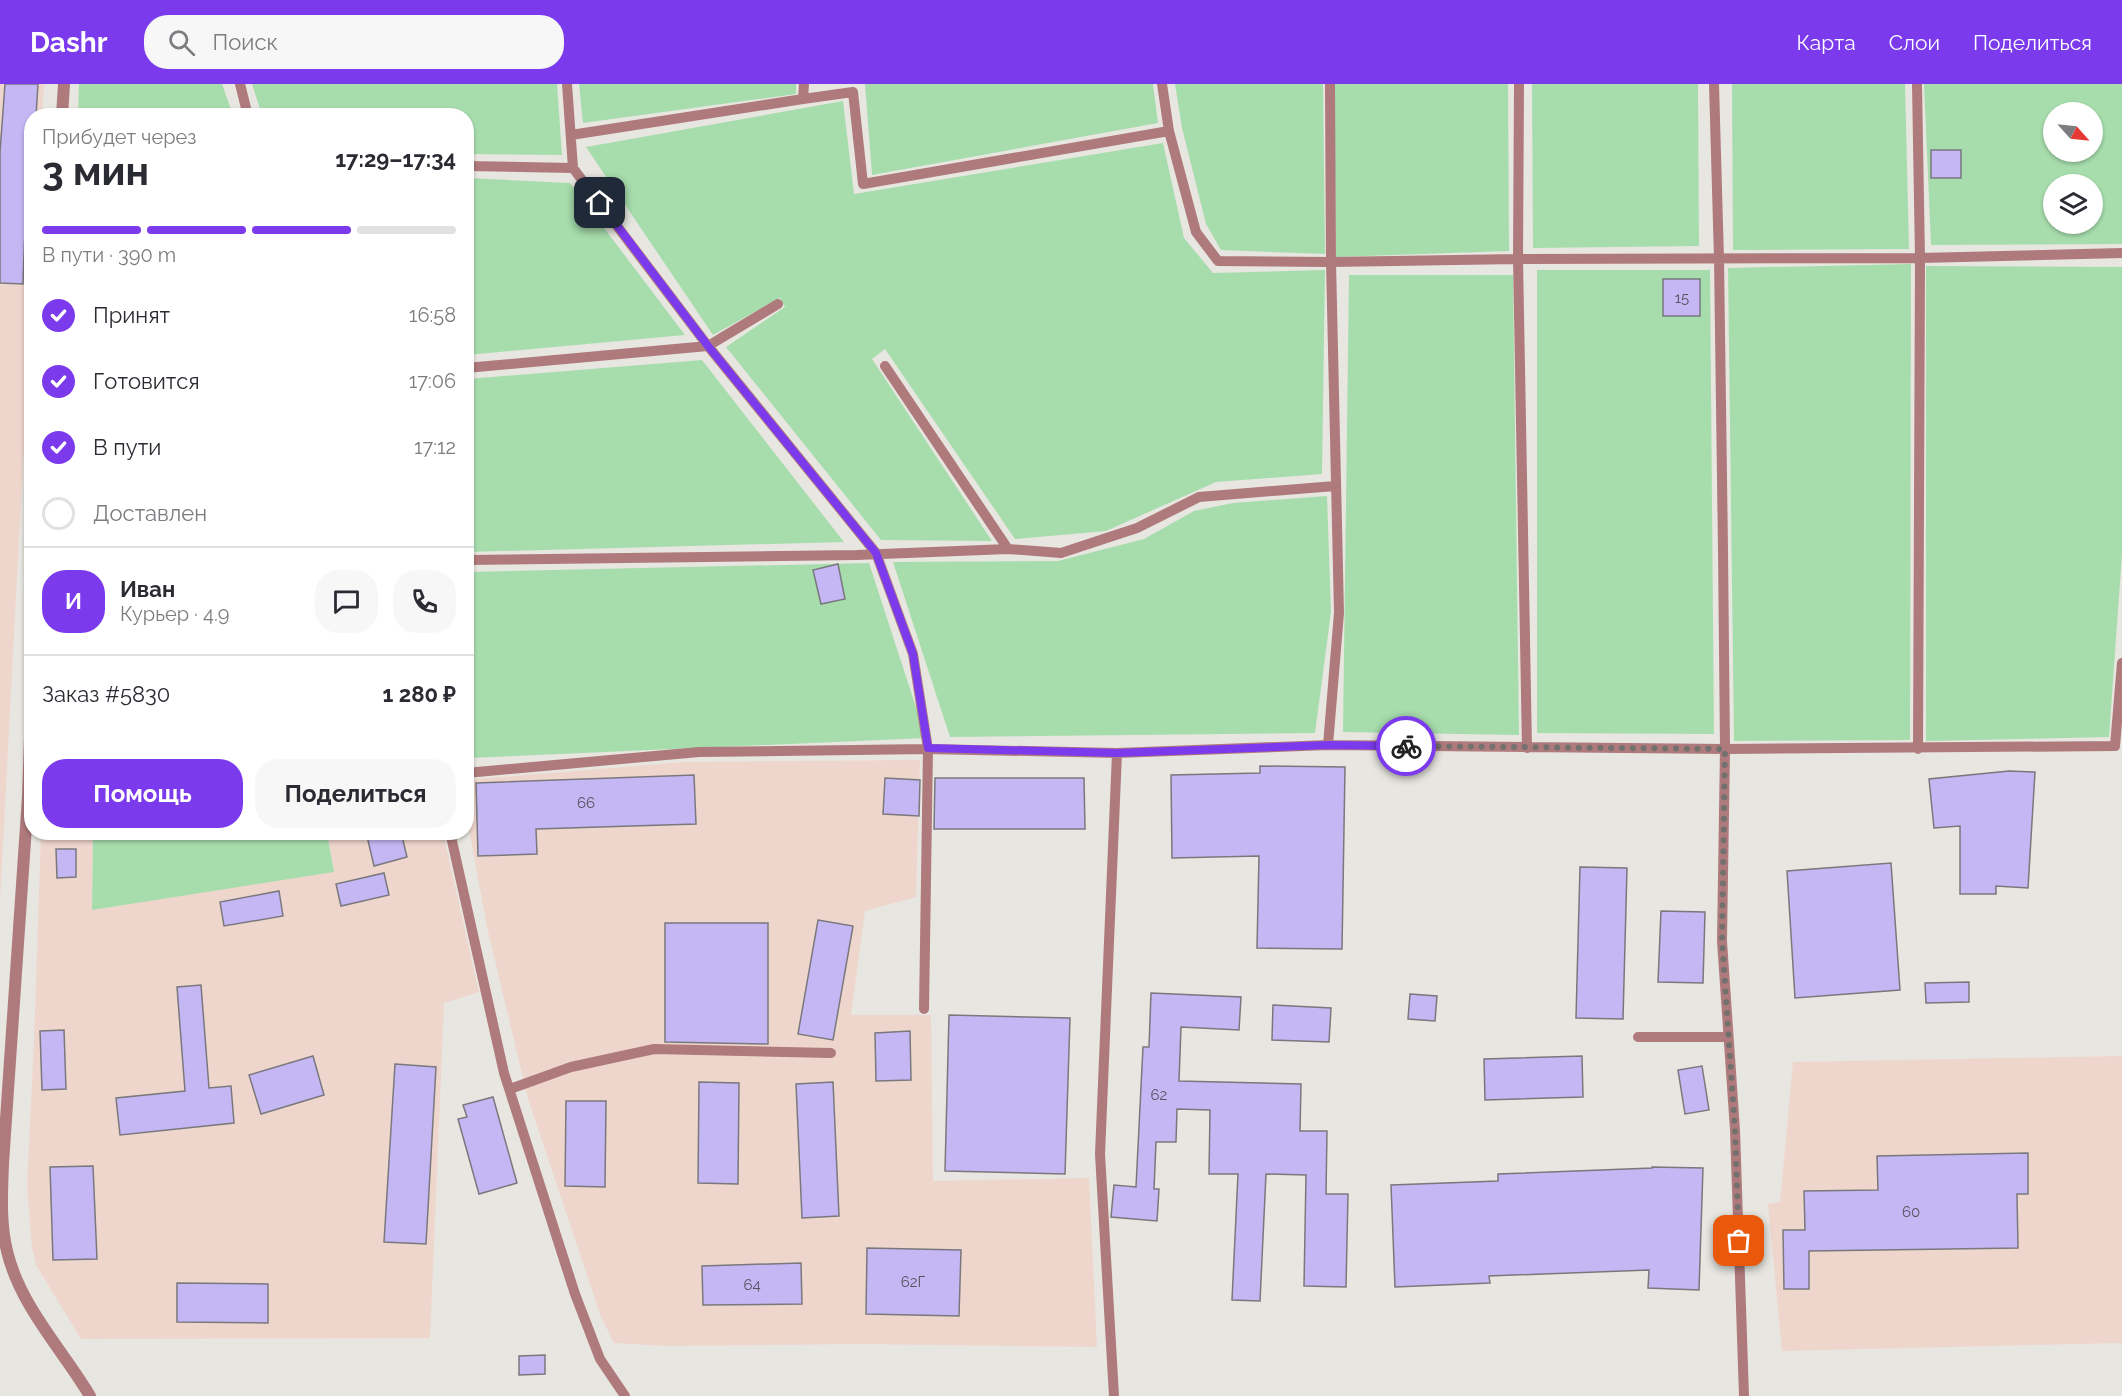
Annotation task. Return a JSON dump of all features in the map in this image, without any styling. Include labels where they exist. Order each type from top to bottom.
[{"type":"street","points":[[62,108],[64,84]]},
{"type":"street","points":[[27,840],[1,1212],[6,1251],[16,1280],[34,1313],[90,1396]]},
{"type":"lane","points":[[240,84],[246,108]]},
{"type":"lane","points":[[567,84],[573,168],[708,346],[876,553],[913,654],[928,748],[924,1009]]},
{"type":"lane","points":[[803,99],[804,84]]},
{"type":"lane","points":[[1162,84],[1168,131],[1196,232],[1218,261],[1920,258],[2122,253]]},
{"type":"lane","points":[[1329,745],[1339,613],[1331,262],[1330,84]]},
{"type":"lane","points":[[1519,84],[1518,259],[1527,748]]},
{"type":"lane","points":[[1714,84],[1719,259],[1725,749],[1722,940],[1735,1130],[1744,1396]]},
{"type":"lane","points":[[1917,84],[1920,258],[1918,749]]},
{"type":"lane","points":[[571,135],[853,92],[863,184],[1168,131]]},
{"type":"lane","points":[[474,166],[573,168]]},
{"type":"lane","points":[[474,367],[708,346],[778,304]]},
{"type":"lane","points":[[885,366],[1008,549]]},
{"type":"lane","points":[[474,560],[857,555],[1008,549],[1061,553],[1137,528],[1199,497],[1335,486]]},
{"type":"lane","points":[[474,771],[699,752],[928,748],[1117,753],[1329,745],[2119,750],[2122,663]]},
{"type":"lane","points":[[1114,1396],[1100,1154],[1117,753]]},
{"type":"lane","points":[[452,840],[510,1089],[575,1294],[600,1359],[625,1396]]},
{"type":"lane","points":[[1638,1037],[1728,1037]]},
{"type":"lane","points":[[510,1089],[571,1067],[654,1049],[831,1053]]},
{"type":"shaded area","points":[[0,84],[44,84],[42,108],[24,108],[24,445],[0,901]]},
{"type":"shaded area","points":[[920,760],[916,897],[865,911],[851,1015],[931,1015],[933,1181],[1089,1178],[1097,1347],[860,1344],[665,1346],[614,1343],[601,1317],[528,1099],[487,927],[471,840],[474,840],[474,779],[684,762]]},
{"type":"shaded area","points":[[41,840],[93,840],[92,910],[334,871],[328,840],[445,840],[479,992],[444,1003],[430,1338],[81,1339],[36,1265],[32,1248],[27,1186]]},
{"type":"shaded area","points":[[2122,1056],[2122,1343],[1782,1351],[1768,1204],[1780,1202],[1793,1062]]},
{"type":"green space","points":[[79,84],[222,84],[231,108],[78,108]]},
{"type":"green space","points":[[252,84],[557,84],[562,155],[474,154],[474,108],[260,108]]},
{"type":"green space","points":[[579,84],[796,84],[796,94],[583,123]]},
{"type":"green space","points":[[865,84],[1153,84],[1158,123],[872,175]]},
{"type":"green space","points":[[1175,84],[1323,84],[1325,254],[1221,250],[1206,224],[1182,128]]},
{"type":"green space","points":[[1334,84],[1508,84],[1509,251],[1336,257]]},
{"type":"green space","points":[[1532,84],[1698,84],[1699,246],[1533,248]]},
{"type":"green space","points":[[1732,84],[1905,84],[1909,249],[1733,250]]},
{"type":"green space","points":[[1924,84],[2122,84],[2122,244],[1931,245]]},
{"type":"green space","points":[[843,101],[854,194],[1163,143],[1184,238],[1213,273],[1325,270],[1322,474],[1216,482],[1106,531],[1015,539],[885,349],[872,359],[992,541],[881,540],[726,347],[785,307],[780,298],[713,335],[586,147]]},
{"type":"green space","points":[[474,178],[570,183],[685,335],[474,354]]},
{"type":"green space","points":[[1911,264],[1910,740],[1734,741],[1728,268]]},
{"type":"green space","points":[[1926,266],[2122,267],[2122,554],[2109,737],[1926,741]]},
{"type":"green space","points":[[1537,270],[1710,270],[1714,734],[1537,733]]},
{"type":"green space","points":[[1349,275],[1513,275],[1519,735],[1343,732]]},
{"type":"green space","points":[[702,360],[844,542],[474,552],[474,378]]},
{"type":"green space","points":[[1327,496],[1331,612],[1315,733],[950,737],[893,562],[1058,561],[1144,539],[1194,511],[1233,503]]},
{"type":"green space","points":[[869,563],[926,738],[474,758],[474,572]]},
{"type":"green space","points":[[93,840],[328,840],[334,872],[92,910]]},
{"type":"building","points":[[5,84],[38,84],[36,108],[24,108],[23,284],[0,283],[0,152]]},
{"type":"building","points":[[1931,150],[1961,150],[1961,178],[1931,178]]},
{"type":"building","points":[[1663,279],[1700,279],[1700,316],[1663,316]]},
{"type":"building","points":[[838,564],[845,599],[821,604],[813,570]]},
{"type":"building","points":[[1260,766],[1345,767],[1342,949],[1257,948],[1259,856],[1172,858],[1171,775],[1260,773]]},
{"type":"building","points":[[2009,771],[2035,772],[2028,888],[1996,886],[1996,894],[1960,894],[1960,826],[1934,828],[1929,779]]},
{"type":"building","points":[[694,775],[696,824],[536,829],[537,854],[478,856],[476,783]]},
{"type":"building","points":[[885,778],[920,780],[919,816],[883,814]]},
{"type":"building","points":[[935,778],[1084,778],[1085,829],[934,829]]},
{"type":"building","points":[[368,840],[403,840],[407,857],[374,866]]},
{"type":"building","points":[[56,849],[76,849],[76,877],[57,878]]},
{"type":"building","points":[[1891,863],[1900,990],[1795,998],[1787,871]]},
{"type":"building","points":[[1580,867],[1627,868],[1623,1019],[1576,1018]]},
{"type":"building","points":[[384,873],[389,895],[341,906],[336,884]]},
{"type":"building","points":[[279,891],[283,916],[224,926],[220,902]]},
{"type":"building","points":[[1661,911],[1705,912],[1703,983],[1658,982]]},
{"type":"building","points":[[818,920],[853,926],[833,1040],[798,1034]]},
{"type":"building","points":[[665,923],[768,923],[768,1044],[665,1042]]},
{"type":"building","points":[[1969,982],[1969,1002],[1926,1003],[1925,983]]},
{"type":"building","points":[[201,985],[209,1088],[231,1086],[234,1123],[120,1135],[116,1098],[185,1091],[177,987]]},
{"type":"building","points":[[1151,993],[1241,997],[1239,1030],[1181,1027],[1179,1081],[1301,1084],[1300,1131],[1327,1131],[1326,1194],[1348,1194],[1346,1287],[1304,1286],[1306,1175],[1266,1174],[1260,1301],[1232,1300],[1238,1174],[1209,1174],[1210,1110],[1177,1109],[1176,1142],[1156,1142],[1154,1189],[1159,1189],[1157,1221],[1111,1217],[1114,1185],[1136,1187],[1143,1047],[1149,1047]]},
{"type":"building","points":[[1410,994],[1437,996],[1435,1021],[1408,1019]]},
{"type":"building","points":[[1273,1005],[1331,1008],[1329,1042],[1272,1040]]},
{"type":"building","points":[[949,1015],[1070,1018],[1065,1174],[945,1171]]},
{"type":"building","points":[[64,1030],[66,1089],[42,1090],[40,1031]]},
{"type":"building","points":[[910,1031],[911,1080],[876,1081],[875,1033]]},
{"type":"building","points":[[313,1056],[324,1095],[261,1114],[249,1075]]},
{"type":"building","points":[[1582,1056],[1583,1097],[1485,1100],[1484,1059]]},
{"type":"building","points":[[395,1064],[436,1067],[426,1244],[384,1242]]},
{"type":"building","points":[[1702,1066],[1709,1110],[1685,1114],[1678,1070]]},
{"type":"building","points":[[699,1082],[739,1083],[738,1184],[698,1183]]},
{"type":"building","points":[[833,1082],[839,1216],[802,1218],[796,1084]]},
{"type":"building","points":[[493,1097],[517,1183],[479,1194],[458,1119],[467,1117],[463,1105]]},
{"type":"building","points":[[566,1101],[606,1101],[605,1187],[565,1186]]},
{"type":"building","points":[[2028,1153],[2028,1194],[2017,1194],[2018,1248],[1809,1251],[1809,1289],[1784,1289],[1783,1230],[1805,1230],[1804,1191],[1878,1190],[1877,1156]]},
{"type":"building","points":[[93,1166],[97,1259],[53,1260],[50,1167]]},
{"type":"building","points":[[1652,1167],[1703,1168],[1699,1290],[1648,1288],[1649,1270],[1489,1276],[1490,1283],[1395,1287],[1391,1185],[1498,1181],[1498,1174]]},
{"type":"building","points":[[867,1248],[961,1250],[959,1316],[866,1314]]},
{"type":"building","points":[[801,1263],[802,1304],[703,1305],[702,1266]]},
{"type":"building","points":[[177,1283],[268,1284],[268,1323],[177,1322]]},
{"type":"building","points":[[545,1355],[545,1374],[519,1375],[519,1356]]},
{"type":"way so far","points":[[1406,746],[1725,749],[1722,940],[1735,1130],[1739,1241]]},
{"type":"route","points":[[600,203],[708,346],[876,553],[913,654],[928,748],[1117,753],[1329,745],[1406,746]]}]
